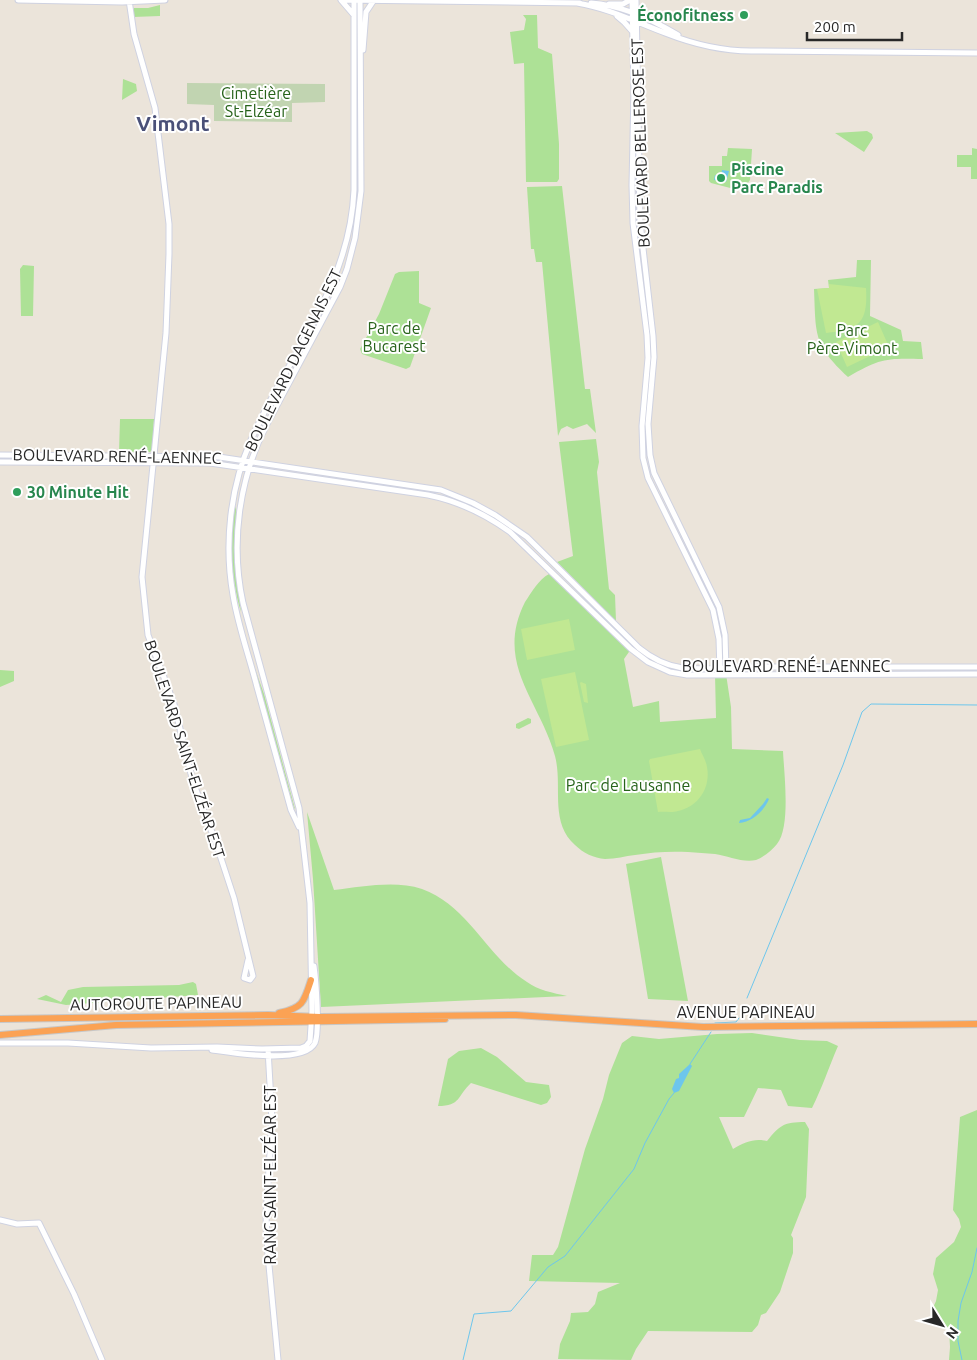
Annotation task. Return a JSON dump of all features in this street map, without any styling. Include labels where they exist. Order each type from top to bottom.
[{"type":"highway","points":[[268,1015],[291,1011],[300,1006],[305,999],[312,980]]},
{"type":"highway","name":"AUTOROUTE PAPINEAU","points":[[0,1019],[268,1015],[314,1019]]},
{"type":"highway","name":"AVENUE PAPINEAU","points":[[314,1019],[428,1020],[516,1015],[702,1027],[977,1024]]},
{"type":"highway","name":"AUTOROUTE PAPINEAU","points":[[0,1035],[116,1025],[314,1019]]},
{"type":"street","points":[[18,0],[165,0]]},
{"type":"street","points":[[341,0],[606,5],[622,4],[633,0],[634,17]]},
{"type":"street","points":[[341,0],[354,14]]},
{"type":"street","name":"BOULEVARD DAGENAIS EST","points":[[300,830],[291,810],[233,596],[230,530],[235,494],[242,466],[257,428],[327,294],[345,248],[354,190],[354,0]]},
{"type":"street","name":"BOULEVARD DAGENAIS EST","points":[[314,1019],[308,887],[299,808],[248,623],[239,583],[237,554],[238,523],[251,461],[267,424],[340,286],[352,252],[358,222],[361,191],[360,0]]},
{"type":"street","points":[[361,58],[365,39],[365,13],[374,0]]},
{"type":"street","name":"BOULEVARD SAINT-ELZÉAR EST","points":[[129,1],[134,34],[155,108],[169,224],[166,333],[142,577],[148,635],[174,704],[193,782],[234,898],[248,960]]},
{"type":"street","points":[[577,3],[634,17],[648,26],[687,41],[716,48],[744,51],[977,53]]},
{"type":"street","points":[[606,5],[667,28],[687,41]]},
{"type":"street","points":[[612,12],[624,21],[632,32]]},
{"type":"street","name":"BOULEVARD BELLEROSE EST","points":[[634,17],[632,32],[634,76],[633,223],[647,335],[648,358],[642,426],[643,458],[652,486],[713,610],[719,639],[722,670],[726,674]]},
{"type":"street","name":"BOULEVARD BELLEROSE EST","points":[[634,17],[637,36],[640,222],[654,350],[648,424],[650,454],[654,474],[719,607],[725,635],[722,670]]},
{"type":"street","points":[[637,36],[641,29],[648,26]]},
{"type":"street","name":"BOULEVARD RENÉ-LAENNEC","points":[[0,455],[212,456],[441,490],[495,514],[527,537],[649,656],[675,667],[722,670],[977,667]]},
{"type":"street","name":"BOULEVARD RENÉ-LAENNEC","points":[[0,462],[206,462],[428,495],[471,509],[499,524],[518,538],[631,649],[648,662],[678,674],[722,670]]},
{"type":"street","name":"BOULEVARD RENÉ-LAENNEC","points":[[726,674],[977,674]]},
{"type":"street","name":"BOULEVARD DAGENAIS EST","points":[[311,942],[316,980],[314,1019]]},
{"type":"street","points":[[0,1045],[30,1043],[197,1048],[249,1056],[306,1046],[311,1037],[314,1019]]},
{"type":"street","name":"RANG SAINT-ELZÉAR EST","points":[[268,1052],[272,1120],[266,1216],[278,1360]]},
{"type":"street","points":[[0,1220],[17,1224],[39,1223],[74,1294],[102,1360]]},
{"type":"green space","points":[[160,5],[160,16],[133,17],[134,8],[148,8]]},
{"type":"green space","points":[[523,15],[537,15],[538,48],[552,54],[559,144],[559,179],[557,182],[526,182],[524,63],[514,64],[510,32],[524,30],[526,19]]},
{"type":"green space","points":[[123,79],[136,84],[137,91],[122,100]]},
{"type":"green space","name":"Cimetière St-Elzéar","points":[[187,83],[325,84],[325,102],[292,103],[292,122],[214,121],[214,105],[187,104]]},
{"type":"green space","points":[[357,105],[359,184],[357,207]]},
{"type":"green space","points":[[867,131],[872,134],[873,138],[864,152],[835,133]]},
{"type":"green space","points":[[728,148],[752,149],[750,180],[742,191],[709,181],[709,166],[722,166],[722,156],[727,156]]},
{"type":"green space","points":[[972,148],[977,149],[977,179],[971,179],[971,167],[957,167],[957,155],[972,155]]},
{"type":"green space","points":[[562,186],[585,389],[590,389],[596,433],[587,424],[573,429],[567,426],[561,429],[558,436],[542,262],[536,262],[534,249],[531,249],[527,187]]},
{"type":"green space","name":"Parc Père-Vimont","points":[[857,260],[871,260],[870,316],[901,330],[903,341],[921,342],[923,359],[884,360],[848,377],[822,347],[816,328],[814,289],[829,288],[828,280],[856,277]]},
{"type":"green space","points":[[23,265],[34,266],[33,316],[21,316],[20,269]]},
{"type":"green space","name":"Parc de Bucarest","points":[[419,271],[419,303],[431,308],[410,367],[406,369],[362,354],[360,349],[379,314],[395,274]]},
{"type":"green space","points":[[829,284],[866,288],[866,300],[860,322],[838,332],[826,333],[817,289],[829,288]]},
{"type":"green space","points":[[878,322],[889,347],[847,367],[836,342]]},
{"type":"green space","points":[[120,419],[154,419],[152,450],[150,452],[119,452]]},
{"type":"green space","points":[[596,439],[599,462],[597,472],[609,589],[615,595],[616,621],[557,562],[573,556],[559,442]]},
{"type":"green space","points":[[236,506],[235,566],[241,612],[235,588],[231,543]]},
{"type":"green space","name":"Parc de Lausanne","points":[[549,574],[631,649],[624,659],[633,707],[659,701],[660,722],[716,718],[715,674],[726,674],[731,707],[732,749],[783,751],[786,799],[784,825],[777,844],[768,853],[759,859],[751,861],[715,854],[688,852],[648,853],[605,859],[585,853],[567,836],[559,815],[555,756],[548,736],[523,682],[514,644],[517,624],[525,602],[545,576]]},
{"type":"green space","points":[[569,619],[575,650],[527,660],[521,629]]},
{"type":"green space","points":[[254,666],[264,694],[295,809],[294,808]]},
{"type":"green space","points":[[0,670],[14,671],[14,681],[0,687]]},
{"type":"green space","points":[[575,672],[589,740],[556,747],[541,679]]},
{"type":"green space","points":[[581,682],[586,684],[588,703],[584,702]]},
{"type":"green space","points":[[528,718],[531,719],[531,723],[519,729],[516,728],[516,724]]},
{"type":"green space","points":[[700,749],[708,775],[705,789],[697,801],[685,809],[675,812],[658,812],[650,759]]},
{"type":"green space","points":[[307,812],[334,890],[389,885],[411,886],[422,889],[452,907],[500,959],[531,985],[567,996],[321,1007]]},
{"type":"green space","points":[[661,857],[688,1001],[648,999],[626,864]]},
{"type":"green space","points":[[193,982],[196,984],[198,995],[66,1005],[37,999],[46,995],[61,1002],[68,990],[83,987],[179,985]]},
{"type":"green space","points":[[752,1033],[800,1040],[827,1041],[838,1046],[812,1108],[788,1106],[781,1090],[758,1088],[744,1117],[719,1117],[733,1149],[750,1141],[767,1141],[775,1131],[787,1124],[805,1122],[809,1129],[806,1197],[791,1235],[793,1238],[793,1253],[780,1292],[766,1313],[761,1315],[758,1325],[752,1332],[648,1331],[631,1360],[558,1359],[560,1344],[570,1321],[571,1313],[588,1312],[595,1304],[598,1292],[620,1283],[529,1281],[532,1255],[553,1255],[558,1247],[585,1149],[603,1099],[609,1075],[622,1043],[632,1036],[659,1039]]},
{"type":"green space","points":[[481,1048],[497,1057],[526,1082],[549,1085],[551,1097],[547,1103],[541,1105],[471,1083],[455,1102],[445,1106],[438,1106],[448,1059],[459,1051]]},
{"type":"green space","points":[[977,1110],[977,1360],[949,1360],[949,1329],[930,1319],[938,1290],[933,1274],[936,1258],[954,1242],[961,1227],[959,1219],[953,1210],[960,1117]]},
{"type":"water","name":"Piscine Parc Paradis","points":[[722,170],[729,171],[726,182],[714,180],[715,175],[721,176]]},
{"type":"water","points":[[767,798],[769,799],[761,812],[748,821],[739,823],[740,820],[750,818]]},
{"type":"water","points":[[690,1064],[692,1066],[679,1091],[674,1093],[672,1089],[676,1079],[679,1078],[679,1074]]},
{"type":"waterway","points":[[747,998],[843,765],[862,712],[871,704],[977,705]]},
{"type":"waterway","points":[[715,1023],[736,1022],[739,1018]]},
{"type":"waterway","points":[[690,1064],[711,1032]]},
{"type":"waterway","points":[[463,1360],[474,1314],[511,1311],[548,1267],[565,1256],[634,1169],[645,1143],[674,1093]]},
{"type":"waterway","points":[[962,1360],[958,1341],[958,1321],[961,1303],[972,1272],[977,1248]]},
{"type":"place","name":"Éconofitness","points":[[744,15]]},
{"type":"place","name":"Piscine Parc Paradis","points":[[721,178]]},
{"type":"place","name":"30 Minute Hit","points":[[17,492]]},
{"type":"district","name":"Vimont","points":[[173,124]]}]
